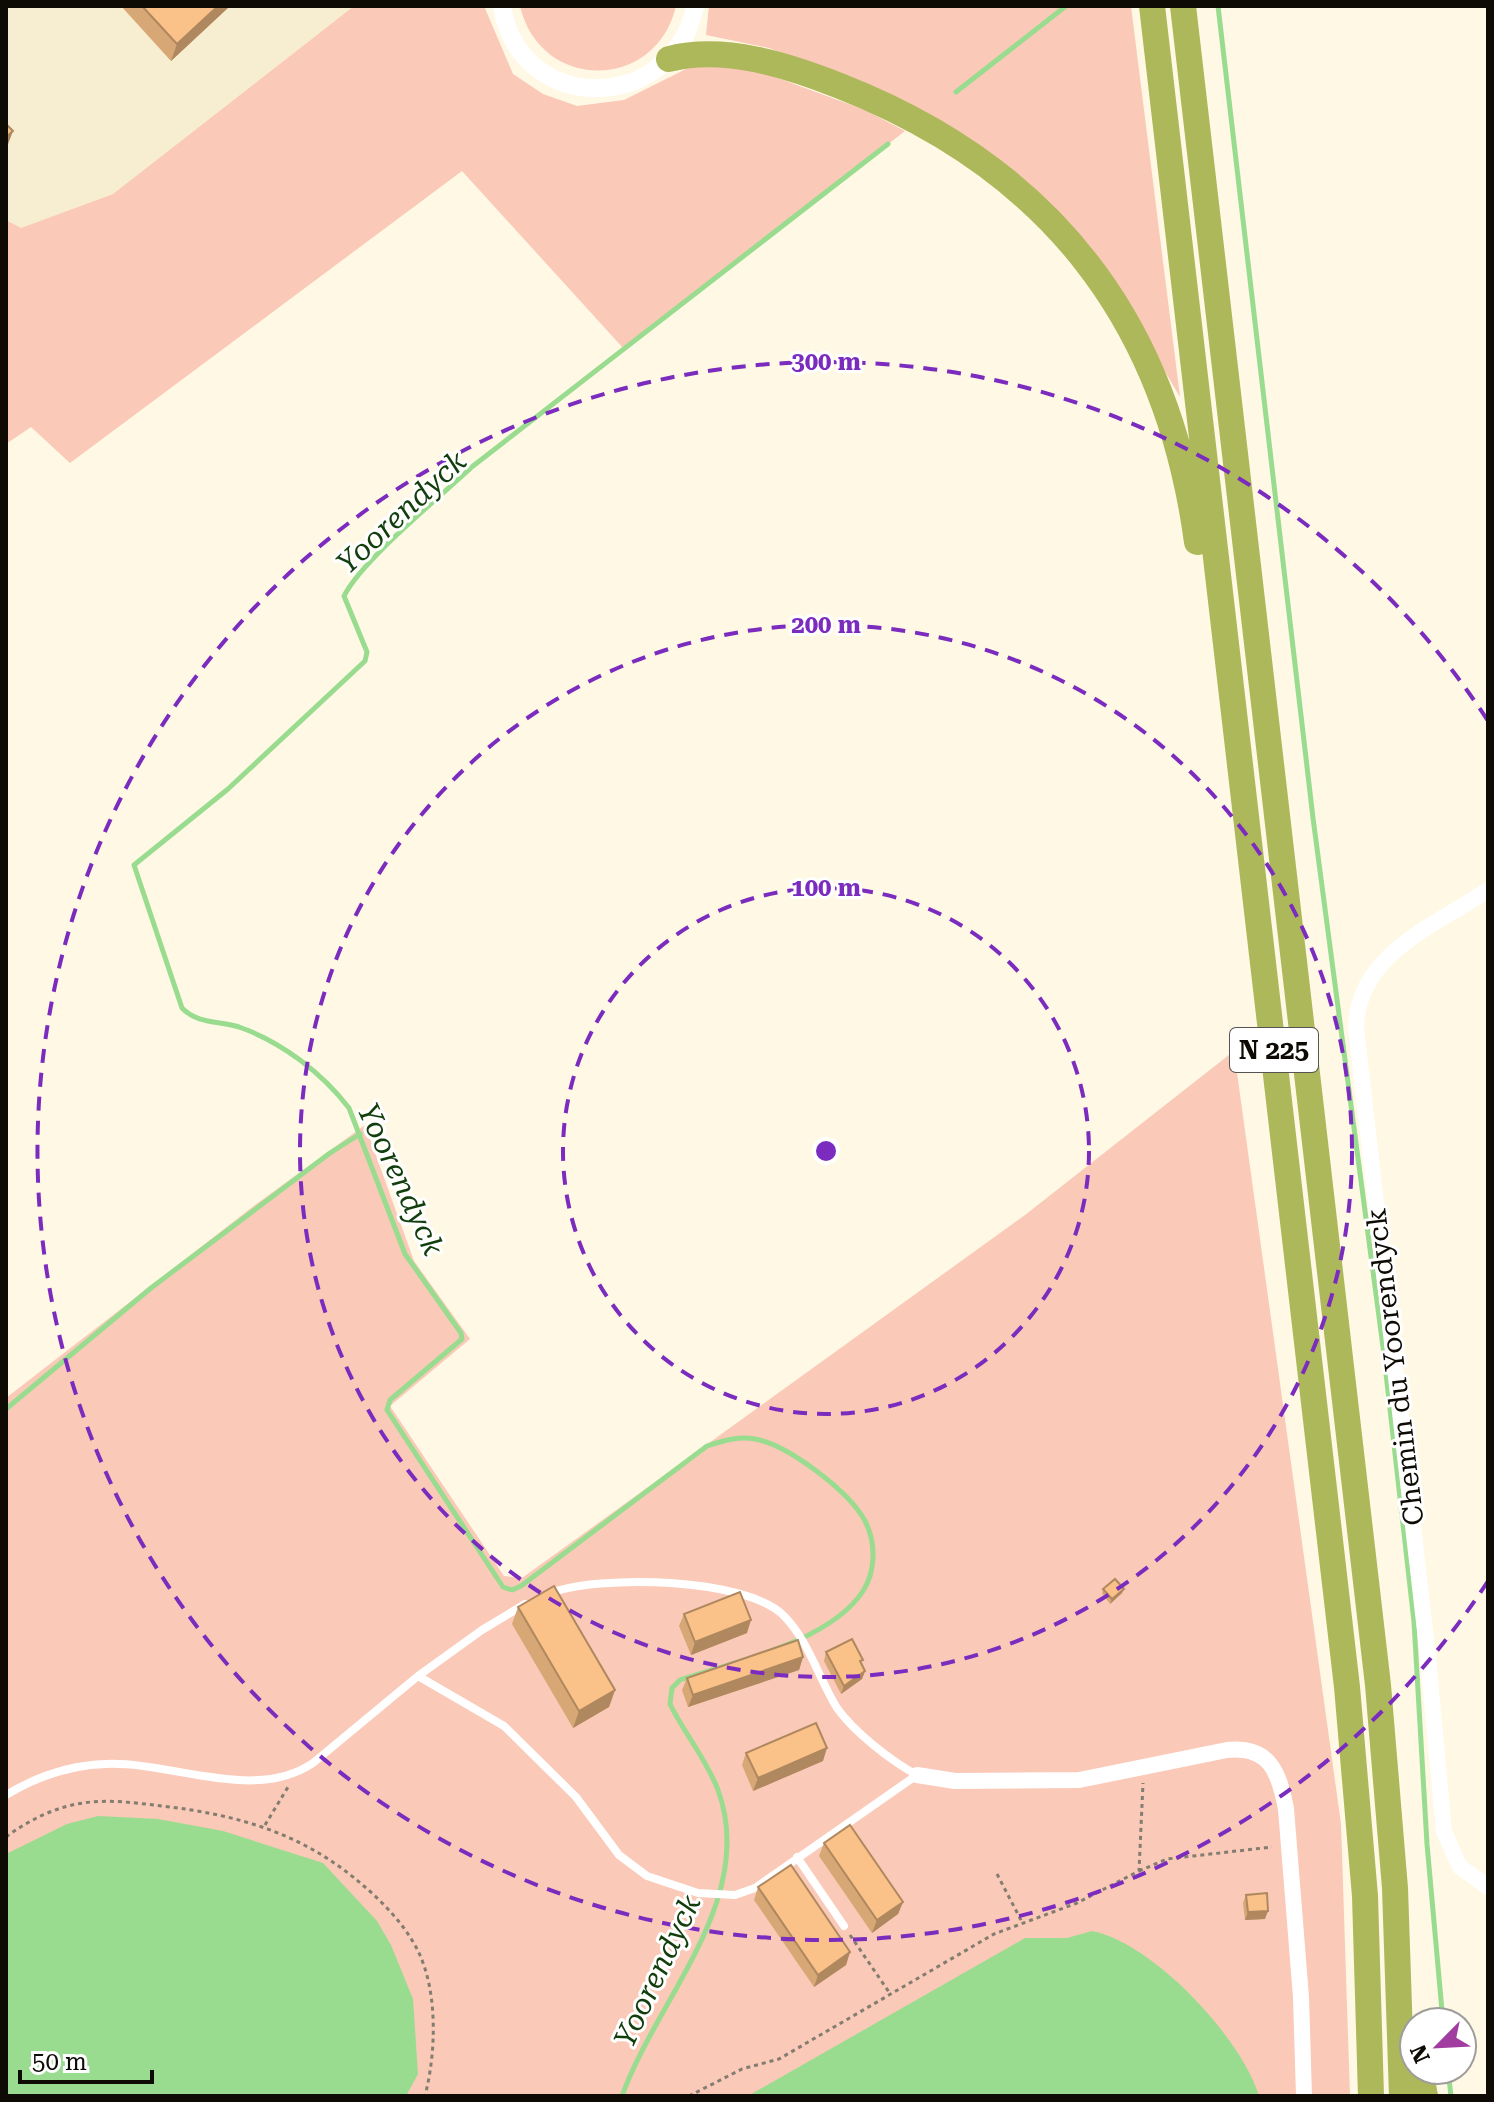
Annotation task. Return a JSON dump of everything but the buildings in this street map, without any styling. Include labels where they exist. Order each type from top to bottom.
[{"type":"highway","name":"N 225","points":[[1152,6],[1354,1755],[1366,1922],[1371,2096]]},
{"type":"highway","name":"N 225","points":[[1183,6],[1368,1594],[1395,1888],[1402,2096]]},
{"type":"highway","points":[[669,59],[705,53],[778,66],[844,88],[917,120],[966,149],[1009,181],[1060,229],[1098,275],[1146,355],[1178,442],[1194,520],[1213,660],[1242,782]]},
{"type":"highway","points":[[1395,1888],[1410,1967],[1413,2006]]},
{"type":"street","points":[[502,6],[510,33],[523,52],[545,73],[565,83],[594,89],[624,86],[651,74],[669,59],[686,35],[695,6]]},
{"type":"street","name":"Chemin du Yoorendyck","points":[[1488,890],[1385,960],[1366,985],[1356,1019],[1428,1657],[1444,1832],[1460,1867],[1488,1887]]},
{"type":"street","points":[[917,1775],[955,1781],[1079,1780],[1227,1750],[1257,1752],[1279,1779],[1286,1809],[1301,1997],[1304,2096]]},
{"type":"lane","points":[[6,1795],[55,1773],[106,1764],[249,1779],[296,1773],[313,1763],[418,1676],[513,1611],[566,1587],[596,1581],[658,1582],[718,1590],[774,1608],[795,1629],[839,1710],[917,1775],[755,1888],[726,1895],[708,1893],[661,1881],[626,1861],[576,1797],[516,1736],[475,1706],[418,1676]]},
{"type":"lane","points":[[797,1857],[844,1926]]},
{"type":"path","points":[[1139,1871],[1143,1767]]},
{"type":"path","points":[[264,1826],[296,1773]]},
{"type":"path","points":[[6,1837],[51,1812],[87,1802],[200,1810],[264,1826],[310,1846],[351,1875],[389,1911],[417,1949],[427,1974],[431,2007],[431,2061],[425,2096]]},
{"type":"path","points":[[689,2096],[742,2069],[779,2059],[968,1948],[1022,1922],[1077,1903],[1167,1859],[1289,1847]]},
{"type":"path","points":[[997,1874],[1022,1922]]},
{"type":"path","points":[[844,1926],[891,1995]]},
{"type":"shaded area","points":[[6,6],[354,6],[113,194],[21,228],[6,220]]},
{"type":"shaded area","points":[[354,6],[484,6],[513,74],[543,94],[577,106],[624,100],[702,61],[753,69],[865,110],[905,131],[624,349],[462,171],[70,463],[31,427],[6,444],[6,220],[21,228],[113,194]]},
{"type":"shaded area","points":[[520,6],[676,6],[664,34],[646,54],[623,66],[598,70],[573,66],[550,54],[532,34]]},
{"type":"shaded area","points":[[709,6],[1131,6],[1180,397],[1097,256],[892,96],[769,48],[706,35]]},
{"type":"shaded area","points":[[1234,1051],[1341,1824],[1350,2096],[6,2096],[6,1398],[255,1205],[365,1125],[414,1261],[470,1339],[390,1406],[504,1576],[522,1578],[1025,1215]]},
{"type":"shaded area","points":[[98,1816],[158,1819],[223,1831],[323,1863],[377,1921],[391,1945],[413,1999],[418,2074],[406,2096],[6,2096],[6,1854],[67,1824]]},
{"type":"shaded area","points":[[1092,1931],[1116,1939],[1141,1954],[1192,1996],[1234,2047],[1259,2096],[748,2096],[1025,1938],[1067,1938]]},
{"type":"waterway","name":"Yoorendyck","points":[[956,92],[1066,6]]},
{"type":"waterway","points":[[1218,6],[1313,818],[1383,1347],[1414,1622],[1427,1844],[1442,2006]]},
{"type":"waterway","name":"Yoorendyck","points":[[622,2096],[698,1948],[725,1870],[727,1831],[718,1790],[670,1704],[672,1688],[680,1680],[805,1637],[848,1609],[863,1591],[870,1575],[873,1556],[869,1529],[846,1496],[816,1471],[769,1443],[742,1438],[707,1446],[521,1586],[512,1590],[503,1587],[387,1410],[390,1400],[462,1339],[461,1333],[405,1254],[349,1108],[314,1071],[271,1041],[239,1027],[195,1017],[182,1008],[134,865],[228,789],[365,661],[367,652],[344,596],[367,565],[403,529],[473,466],[888,144]]},
{"type":"waterway","points":[[6,1409],[151,1288],[330,1153],[360,1134]]},
{"type":"waterway","points":[[1450,2086],[1451,2096]]}]
